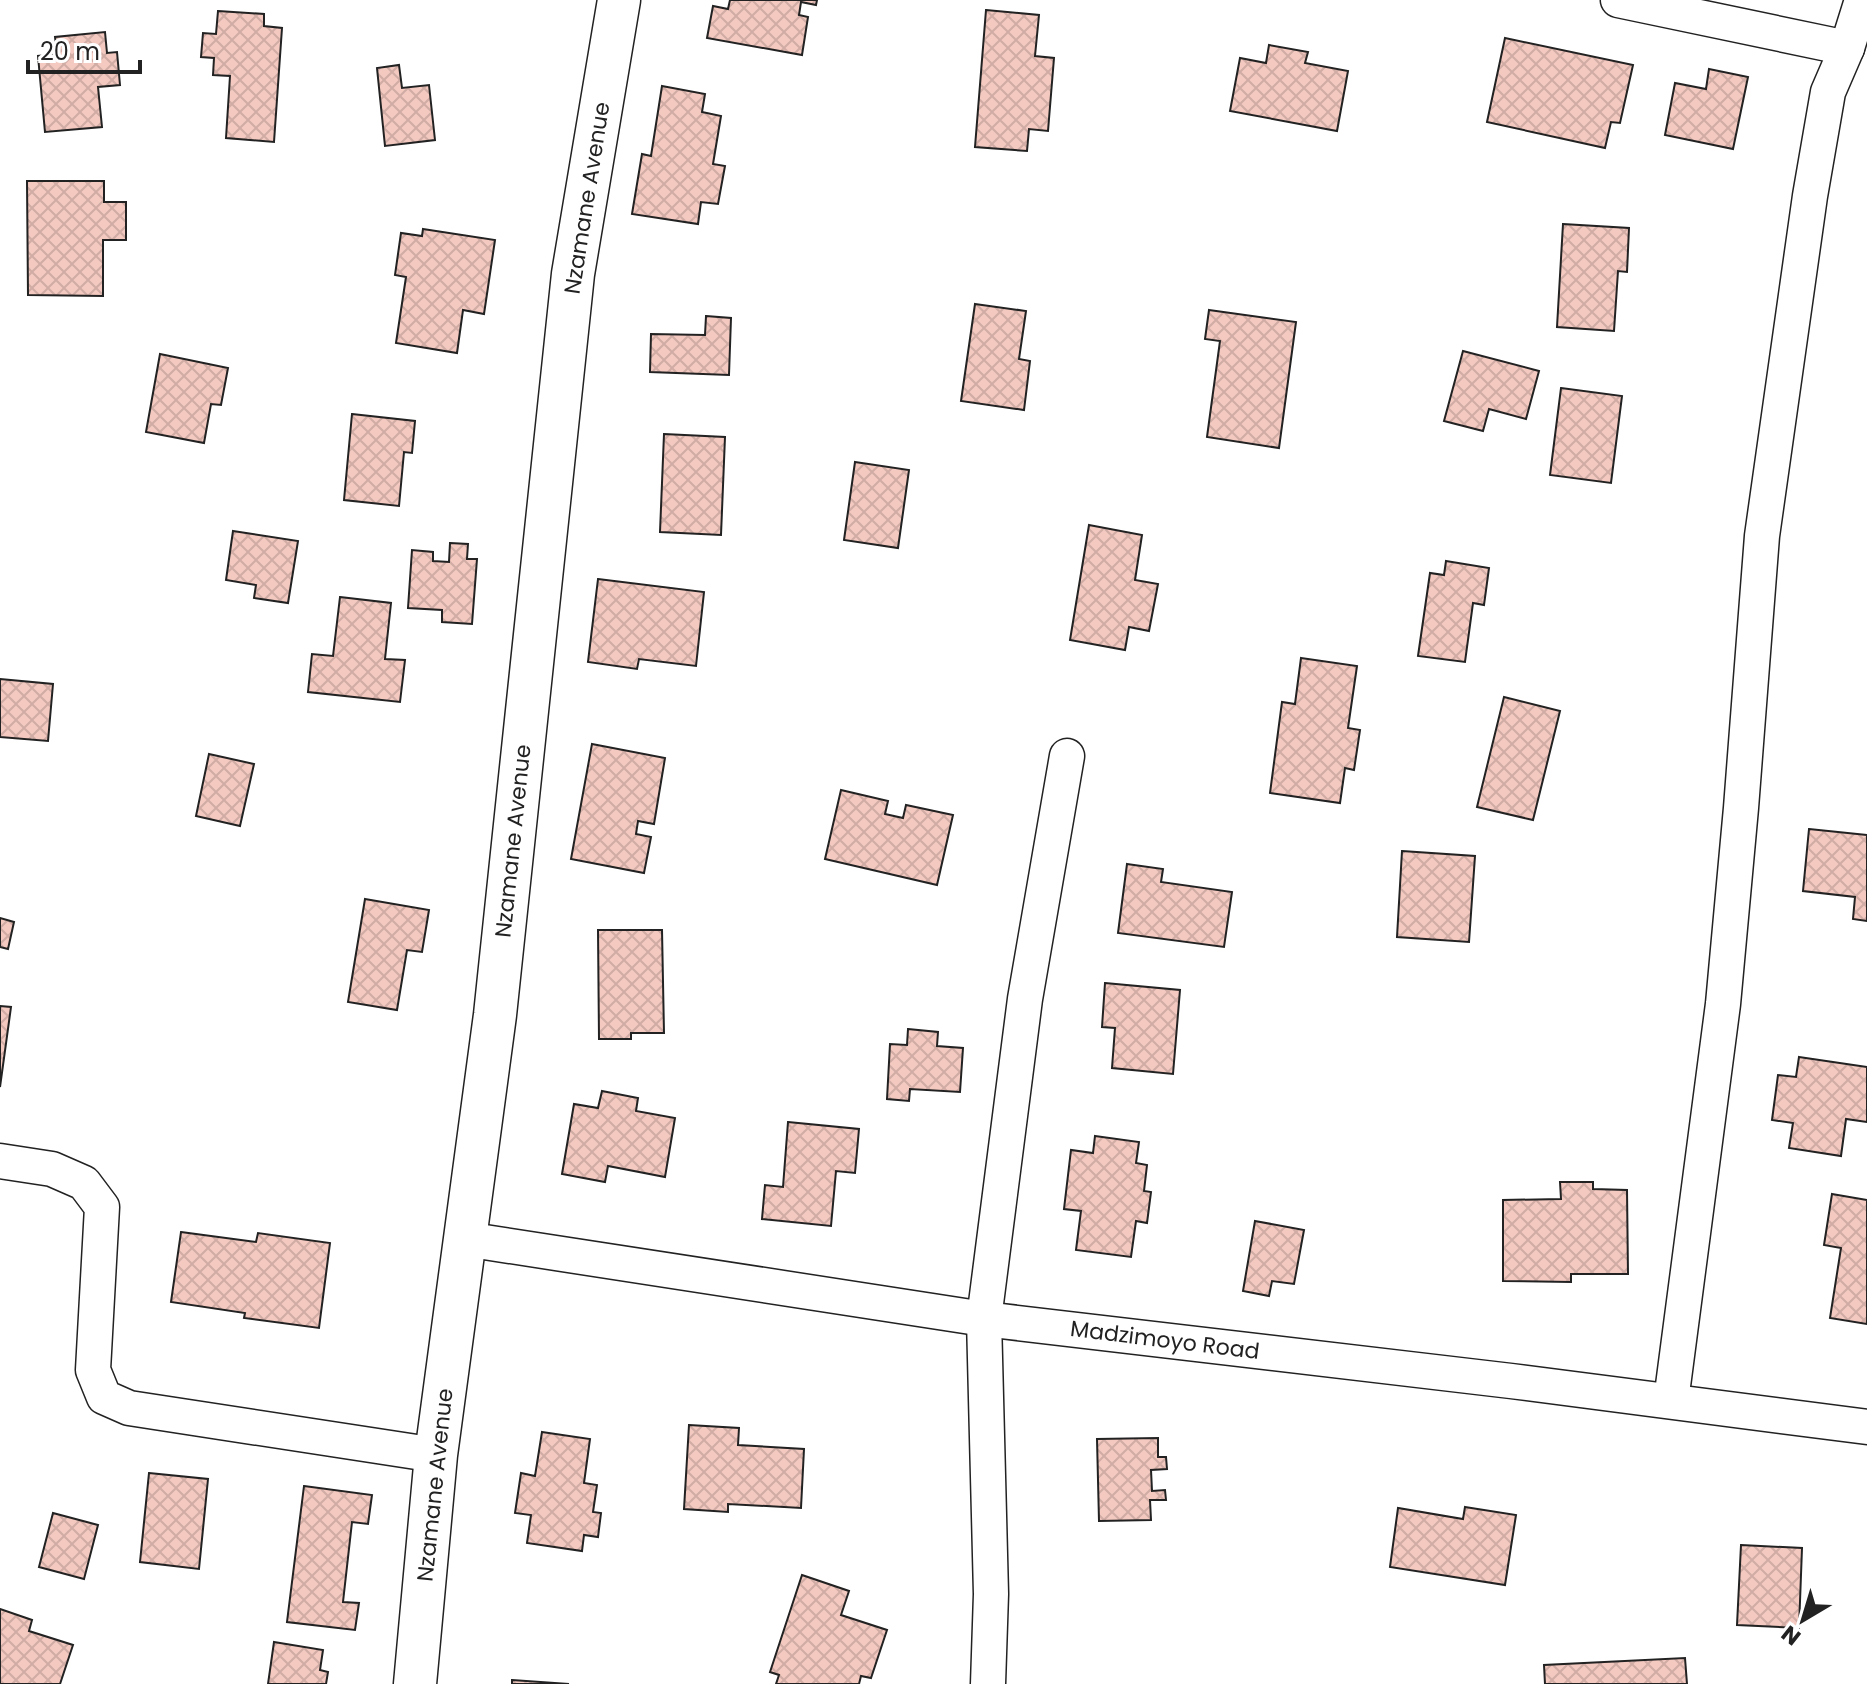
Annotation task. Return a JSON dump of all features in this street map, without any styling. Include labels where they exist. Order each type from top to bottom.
[{"type":"street","name":"Nzamane Avenue","points":[[415,1684],[436,1455],[497,999],[573,274],[619,0]]},
{"type":"street","points":[[1618,0],[1847,48]]},
{"type":"street","points":[[1671,1401],[1723,1004],[1762,536],[1810,196],[1828,92],[1847,48],[1862,0]]},
{"type":"street","points":[[988,1684],[991,1594],[984,1319],[1025,999],[1067,756]]},
{"type":"street","points":[[0,1161],[52,1169],[84,1183],[102,1207],[93,1370],[104,1397],[129,1408],[436,1455]]},
{"type":"street","name":"Madzimoyo Road","points":[[465,1239],[984,1319],[1867,1427]]},
{"type":"building","points":[[730,0],[817,0],[816,5],[801,2],[799,15],[808,17],[802,55],[707,38],[713,6],[728,9]]},
{"type":"building","points":[[986,10],[1039,15],[1035,56],[1054,58],[1048,131],[1029,129],[1027,151],[975,147]]},
{"type":"building","points":[[218,11],[264,14],[264,26],[282,28],[274,142],[226,138],[230,76],[213,75],[214,58],[201,57],[203,33],[216,34]]},
{"type":"building","points":[[105,32],[107,53],[117,52],[120,85],[98,87],[102,127],[45,132],[38,56],[57,54],[55,37]]},
{"type":"building","points":[[1505,38],[1633,65],[1620,123],[1611,122],[1605,148],[1487,122]]},
{"type":"building","points":[[1269,45],[1308,52],[1305,63],[1348,71],[1337,131],[1230,111],[1240,58],[1266,63]]},
{"type":"building","points":[[399,65],[402,88],[429,85],[435,140],[385,146],[377,68]]},
{"type":"building","points":[[1709,69],[1748,77],[1733,149],[1665,135],[1675,83],[1706,89]]},
{"type":"building","points":[[662,86],[705,94],[702,112],[721,116],[713,164],[725,166],[718,204],[701,202],[698,224],[632,214],[642,154],[651,156]]},
{"type":"building","points":[[27,181],[104,181],[104,202],[126,202],[126,240],[103,240],[103,296],[28,295]]},
{"type":"building","points":[[1563,224],[1629,228],[1627,272],[1618,271],[1614,331],[1557,327]]},
{"type":"building","points":[[423,229],[495,240],[484,314],[463,310],[457,353],[396,343],[406,277],[395,275],[401,233],[422,236]]},
{"type":"building","points":[[975,304],[1026,311],[1019,359],[1030,361],[1024,410],[961,401]]},
{"type":"building","points":[[1209,310],[1296,322],[1279,448],[1207,437],[1220,341],[1205,339]]},
{"type":"building","points":[[706,316],[731,318],[729,375],[650,372],[651,334],[705,335]]},
{"type":"building","points":[[1463,351],[1539,371],[1526,419],[1489,409],[1483,431],[1444,421]]},
{"type":"building","points":[[160,354],[228,368],[221,405],[211,404],[204,443],[146,432]]},
{"type":"building","points":[[1561,388],[1622,396],[1611,483],[1550,475]]},
{"type":"building","points":[[352,414],[415,421],[412,453],[404,452],[399,506],[344,500]]},
{"type":"building","points":[[664,434],[725,437],[721,535],[660,532]]},
{"type":"building","points":[[855,462],[909,470],[898,548],[844,540]]},
{"type":"building","points":[[1089,525],[1142,535],[1135,580],[1158,584],[1149,631],[1129,627],[1125,650],[1070,640]]},
{"type":"building","points":[[233,531],[298,541],[288,603],[254,598],[256,585],[226,580]]},
{"type":"building","points":[[450,543],[468,544],[467,559],[477,559],[472,624],[442,622],[442,610],[408,608],[412,550],[433,552],[433,561],[449,562]]},
{"type":"building","points":[[1446,561],[1489,568],[1484,605],[1473,603],[1465,662],[1418,656],[1430,573],[1444,575]]},
{"type":"building","points":[[598,579],[704,592],[696,666],[639,659],[637,669],[588,662]]},
{"type":"building","points":[[340,597],[391,603],[385,659],[405,660],[400,702],[308,692],[312,654],[333,656]]},
{"type":"building","points":[[1301,658],[1357,666],[1348,728],[1360,730],[1354,770],[1345,768],[1340,803],[1270,793],[1282,702],[1295,704]]},
{"type":"building","points":[[0,679],[53,684],[48,741],[0,737]]},
{"type":"building","points":[[1504,697],[1560,711],[1533,820],[1477,807]]},
{"type":"building","points":[[592,744],[665,758],[654,824],[638,821],[636,834],[651,837],[644,873],[571,859]]},
{"type":"building","points":[[209,754],[254,764],[240,826],[196,816]]},
{"type":"building","points":[[841,790],[888,801],[885,814],[903,818],[906,805],[953,815],[937,885],[825,859]]},
{"type":"building","points":[[1809,829],[1867,835],[1867,921],[1853,919],[1855,897],[1803,891]]},
{"type":"building","points":[[1402,851],[1475,856],[1469,942],[1397,937]]},
{"type":"building","points":[[1127,864],[1163,869],[1161,882],[1232,892],[1224,947],[1118,933]]},
{"type":"building","points":[[365,899],[429,910],[422,952],[407,950],[397,1010],[348,1002]]},
{"type":"building","points":[[0,918],[14,922],[8,949],[0,947]]},
{"type":"building","points":[[598,930],[662,930],[664,1033],[631,1033],[631,1039],[599,1039]]},
{"type":"building","points":[[1105,983],[1180,990],[1173,1074],[1112,1068],[1115,1028],[1102,1027]]},
{"type":"building","points":[[0,1006],[11,1007],[0,1087]]},
{"type":"building","points":[[908,1029],[938,1032],[937,1046],[963,1048],[960,1092],[910,1089],[909,1101],[887,1099],[890,1044],[907,1045]]},
{"type":"building","points":[[1799,1057],[1867,1067],[1867,1122],[1846,1119],[1841,1156],[1789,1148],[1793,1123],[1772,1120],[1778,1075],[1796,1077]]},
{"type":"building","points":[[602,1091],[638,1098],[636,1111],[675,1118],[665,1177],[608,1166],[605,1182],[562,1174],[574,1104],[598,1108]]},
{"type":"building","points":[[788,1122],[859,1129],[855,1173],[836,1171],[831,1226],[762,1219],[765,1185],[783,1187]]},
{"type":"building","points":[[1095,1136],[1139,1142],[1136,1163],[1147,1165],[1144,1191],[1151,1192],[1147,1223],[1136,1221],[1131,1257],[1076,1250],[1081,1211],[1064,1209],[1071,1150],[1093,1153]]},
{"type":"building","points":[[1560,1182],[1593,1182],[1593,1189],[1627,1190],[1628,1274],[1571,1274],[1571,1282],[1503,1281],[1503,1200],[1561,1199]]},
{"type":"building","points":[[1832,1194],[1867,1200],[1867,1324],[1830,1318],[1841,1248],[1824,1245]]},
{"type":"building","points":[[1255,1221],[1304,1230],[1294,1284],[1272,1281],[1269,1296],[1243,1291]]},
{"type":"building","points":[[181,1232],[256,1242],[258,1233],[330,1243],[319,1328],[244,1318],[245,1313],[171,1302]]},
{"type":"building","points":[[689,1425],[739,1428],[738,1445],[804,1449],[801,1508],[728,1504],[728,1512],[684,1509]]},
{"type":"building","points":[[542,1432],[590,1439],[584,1483],[597,1485],[593,1512],[601,1513],[598,1537],[584,1535],[582,1551],[527,1543],[531,1515],[515,1513],[521,1473],[535,1476]]},
{"type":"building","points":[[1158,1438],[1158,1457],[1166,1457],[1167,1469],[1151,1470],[1152,1491],[1165,1490],[1166,1500],[1150,1500],[1151,1520],[1099,1521],[1097,1439]]},
{"type":"building","points":[[149,1473],[208,1479],[199,1569],[140,1562]]},
{"type":"building","points":[[304,1486],[372,1495],[368,1524],[352,1522],[343,1602],[359,1603],[355,1630],[287,1622]]},
{"type":"building","points":[[1465,1507],[1516,1515],[1505,1585],[1390,1567],[1398,1508],[1463,1519]]},
{"type":"building","points":[[53,1513],[98,1525],[84,1579],[39,1567]]},
{"type":"building","points":[[1741,1545],[1802,1548],[1799,1628],[1737,1625]]},
{"type":"building","points":[[802,1575],[849,1591],[841,1615],[887,1630],[871,1678],[861,1676],[859,1684],[776,1684],[779,1675],[770,1672]]},
{"type":"building","points":[[0,1609],[32,1620],[29,1631],[73,1645],[60,1684],[0,1684]]},
{"type":"building","points":[[274,1642],[323,1650],[320,1670],[328,1672],[326,1684],[268,1684]]},
{"type":"building","points":[[1685,1658],[1687,1684],[1545,1684],[1544,1665]]},
{"type":"building","points":[[512,1680],[569,1684],[512,1684]]}]
